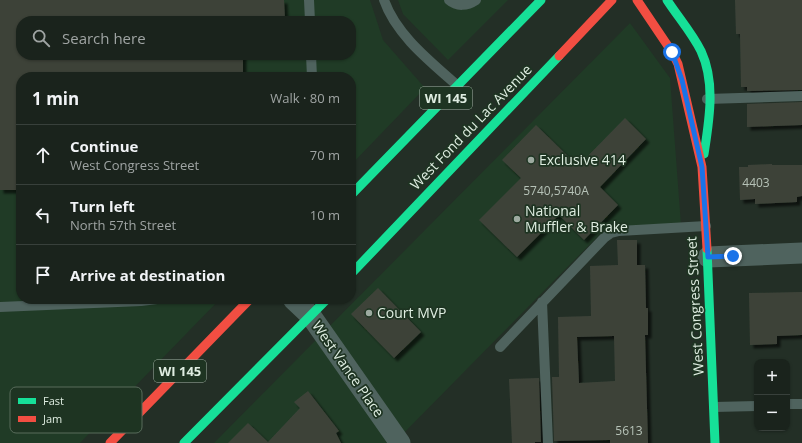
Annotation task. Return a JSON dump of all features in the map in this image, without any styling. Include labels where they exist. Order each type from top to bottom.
[{"type":"main road","name":"WI 145","points":[[356,190],[541,0]]},
{"type":"main road","name":"West Fond du Lac Avenue","points":[[356,269],[612,0]]},
{"type":"main road","name":"West Congress Street","points":[[637,0],[672,52],[678,64],[702,167],[708,257],[715,443]]},
{"type":"main road","name":"West Congress Street","points":[[667,0],[701,52],[708,73],[710,99],[708,128],[702,167]]},
{"type":"main road","name":"WI 145","points":[[142,410],[245,304]]},
{"type":"main road","points":[[184,443],[322,304]]},
{"type":"main road","name":"WI 145","points":[[110,443],[120,433]]},
{"type":"street","points":[[708,257],[802,253]]},
{"type":"street","name":"West Vance Place","points":[[298,304],[311,316],[400,443]]},
{"type":"lane","points":[[309,0],[310,16]]},
{"type":"lane","points":[[384,0],[401,30],[418,51],[458,86]]},
{"type":"lane","points":[[449,0],[450,2],[459,5],[469,4],[476,0]]},
{"type":"lane","points":[[311,60],[312,72]]},
{"type":"lane","points":[[687,100],[802,96]]},
{"type":"lane","points":[[500,347],[604,238],[611,233],[619,231],[706,226]]},
{"type":"lane","points":[[542,302],[548,443]]},
{"type":"lane","points":[[0,306],[56,304]]},
{"type":"lane","points":[[790,404],[802,404]]},
{"type":"lane","points":[[714,408],[754,406]]},
{"type":"shaded area","points":[[0,0],[370,0],[383,40],[425,88],[356,160],[356,72],[16,72],[16,304],[215,304],[134,387],[10,387],[10,433],[90,433],[80,443],[0,443]]},
{"type":"shaded area","points":[[398,0],[508,0],[448,60],[403,14]]},
{"type":"shaded area","points":[[630,23],[670,78],[681,225],[604,230],[394,443],[214,443],[352,304],[356,304],[356,300]]},
{"type":"building","points":[[0,0],[284,0],[285,16],[16,16],[16,60],[243,60],[243,72],[16,72],[16,190],[0,190]]},
{"type":"building","points":[[735,0],[802,0],[802,90],[747,91],[747,87],[741,87],[740,34],[736,34]]},
{"type":"building","points":[[802,102],[802,125],[747,127],[747,104]]},
{"type":"building","points":[[625,118],[646,139],[600,187],[618,205],[584,240],[559,215],[517,257],[479,220],[521,178],[502,160],[536,125],[578,166]]},
{"type":"building","points":[[772,164],[802,165],[802,196],[797,197],[797,202],[755,204],[755,199],[740,200],[739,167]]},
{"type":"building","points":[[617,240],[637,240],[637,265],[645,265],[646,308],[648,308],[648,335],[645,335],[648,443],[610,443],[610,440],[554,441],[552,377],[559,377],[558,317],[591,316],[590,266],[618,265]],"holes":[[[614,336],[615,381],[579,383],[577,337]]]},
{"type":"building","points":[[378,288],[421,332],[394,358],[351,314]]},
{"type":"building","points":[[802,292],[802,335],[777,336],[777,344],[750,345],[749,293]]},
{"type":"building","points":[[539,378],[541,442],[512,443],[509,379]]},
{"type":"building","points":[[308,391],[339,431],[336,433],[341,443],[228,443],[248,423],[268,442],[300,408],[294,402]]},
{"type":"traffic: fast","points":[[356,190],[541,0]]},
{"type":"traffic: fast","points":[[667,0],[693,38],[706,63],[710,89],[710,102],[704,154]]},
{"type":"traffic: fast","points":[[356,269],[559,56]]},
{"type":"traffic: fast","points":[[707,249],[715,443]]},
{"type":"traffic: fast","points":[[184,443],[322,304]]},
{"type":"traffic: jam","points":[[559,56],[612,0]]},
{"type":"traffic: jam","points":[[637,0],[672,52],[678,64],[702,167],[707,249]]},
{"type":"traffic: jam","points":[[142,410],[245,304]]},
{"type":"traffic: jam","points":[[110,443],[120,433]]},
{"type":"place","name":"Exclusive 414","points":[[531,160]]},
{"type":"place","name":"National Muffler & Brake","points":[[517,219]]},
{"type":"place","name":"Court MVP","points":[[369,313]]},
{"type":"route","points":[[672,52],[678,64],[702,167],[708,257],[733,256]]}]
